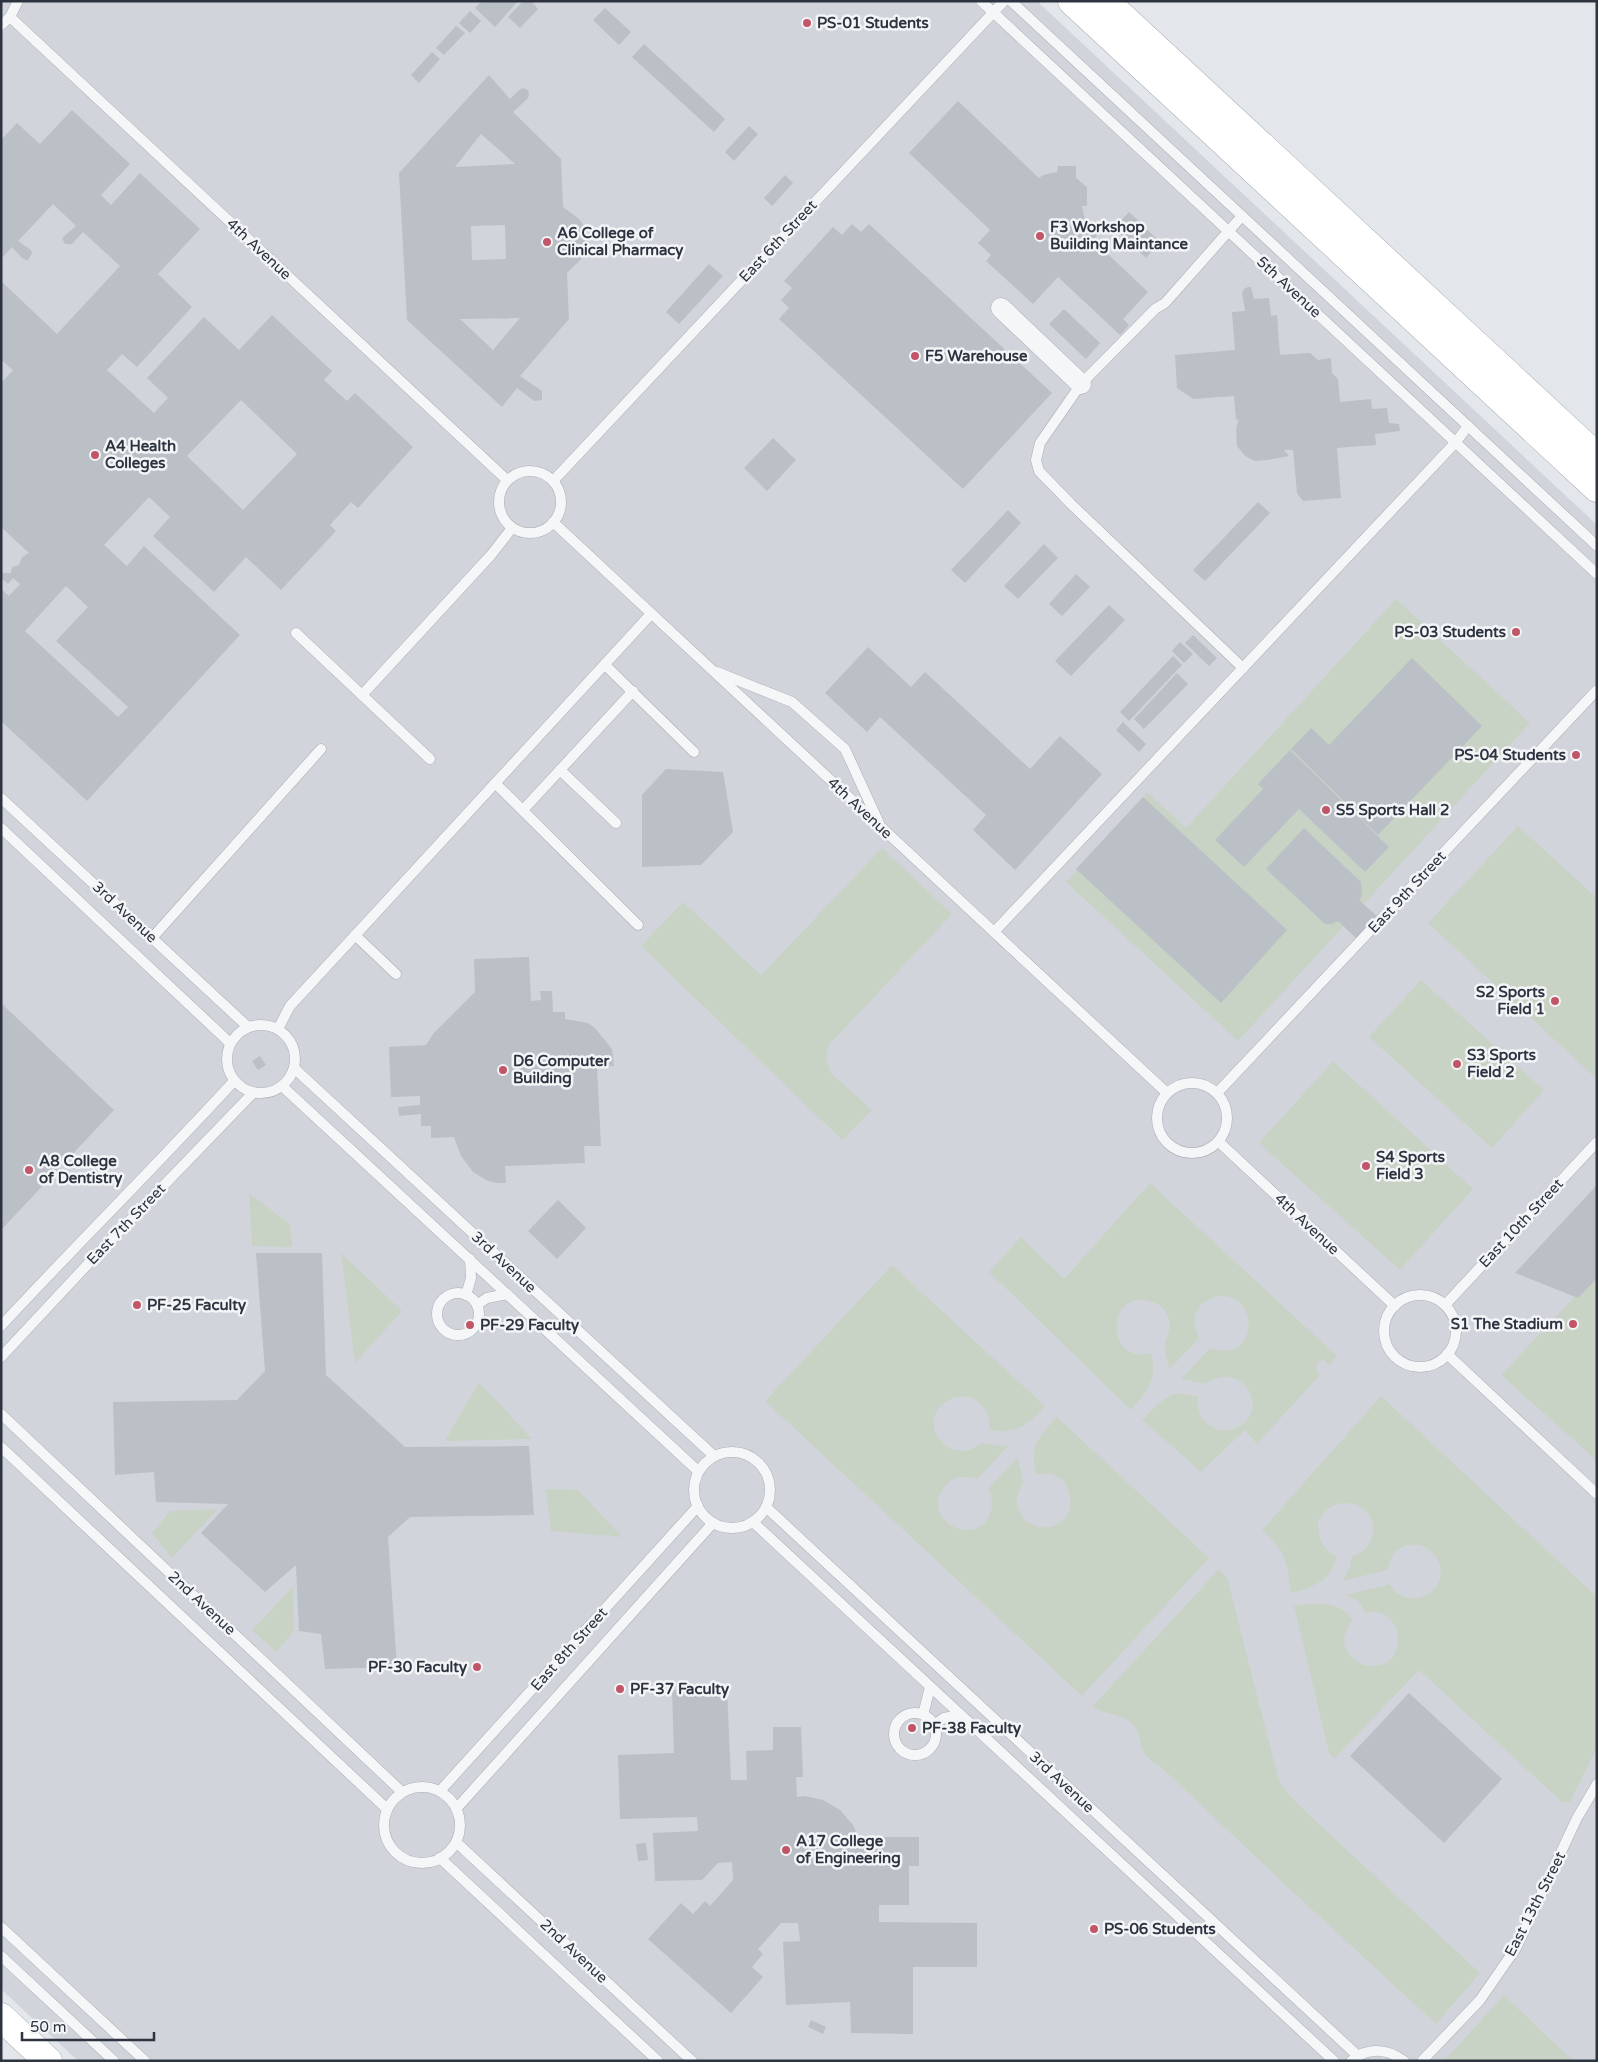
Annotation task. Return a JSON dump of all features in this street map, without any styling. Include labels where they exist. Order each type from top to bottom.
[{"type":"main road","points":[[1072,1],[1597,488]]},
{"type":"main road","points":[[1105,1],[1597,457]]},
{"type":"main road","points":[[1,2017],[48,2061]]},
{"type":"street","points":[[1001,308],[1081,384]]},
{"type":"lane","points":[[1,25],[10,17],[18,1]]},
{"type":"lane","name":"5th Avenue","points":[[981,1],[1597,574]]},
{"type":"lane","name":"East 6th Street","points":[[553,481],[1004,1]]},
{"type":"lane","name":"5th Avenue","points":[[1011,1],[1597,546]]},
{"type":"lane","name":"4th Avenue","points":[[10,17],[507,480]]},
{"type":"lane","points":[[1242,216],[1165,302],[1155,309],[1081,384],[1040,443],[1036,460],[1039,471],[1071,504],[1243,668]]},
{"type":"lane","points":[[994,932],[1456,442],[1468,426]]},
{"type":"lane","points":[[530,470],[539,472],[553,481],[559,490],[561,507],[554,522],[546,529],[538,532],[520,532],[506,522],[498,506],[501,488],[507,480],[530,470]]},
{"type":"lane","name":"4th Avenue","points":[[554,522],[1167,1093]]},
{"type":"lane","points":[[362,695],[491,555],[512,528]]},
{"type":"lane","points":[[278,1029],[290,1006],[651,614]]},
{"type":"lane","points":[[296,633],[430,759]]},
{"type":"lane","points":[[605,665],[694,752]]},
{"type":"lane","points":[[712,670],[792,702],[845,749],[881,827]]},
{"type":"lane","name":"East 9th Street","points":[[1217,1093],[1597,690]]},
{"type":"lane","points":[[522,810],[633,691]]},
{"type":"lane","points":[[152,938],[321,749]]},
{"type":"lane","points":[[560,770],[616,823]]},
{"type":"lane","points":[[495,783],[638,925]]},
{"type":"lane","name":"3rd Avenue","points":[[1,798],[248,1027]]},
{"type":"lane","name":"3rd Avenue","points":[[1,828],[230,1043]]},
{"type":"lane","points":[[355,935],[396,974]]},
{"type":"lane","points":[[260,1024],[278,1029],[290,1041],[294,1050],[294,1068],[291,1076],[282,1086],[270,1092],[253,1092],[244,1089],[234,1081],[228,1068],[226,1059],[230,1043],[236,1035],[248,1027],[260,1024]]},
{"type":"lane","name":"3rd Avenue","points":[[294,1068],[714,1456]]},
{"type":"lane","name":"East 7th Street","points":[[1,1326],[234,1081]]},
{"type":"lane","points":[[1193,1082],[1203,1084],[1217,1093],[1225,1104],[1227,1114],[1227,1124],[1218,1142],[1211,1148],[1191,1153],[1181,1151],[1168,1143],[1160,1132],[1157,1122],[1159,1107],[1167,1093],[1178,1085],[1193,1082]]},
{"type":"lane","name":"3rd Avenue","points":[[282,1086],[698,1471]]},
{"type":"lane","name":"East 7th Street","points":[[1,1358],[87,1265],[253,1092]]},
{"type":"lane","name":"4th Avenue","points":[[1218,1142],[1395,1306]]},
{"type":"lane","name":"East 10th Street","points":[[1445,1305],[1597,1142]]},
{"type":"lane","points":[[466,1295],[471,1278],[470,1259]]},
{"type":"lane","points":[[452,1294],[466,1295],[477,1305],[478,1319],[470,1331],[456,1335],[444,1329],[437,1316],[440,1302],[452,1294]]},
{"type":"lane","points":[[477,1305],[487,1298],[507,1294]]},
{"type":"lane","points":[[1421,1295],[1431,1296],[1445,1305],[1453,1316],[1456,1326],[1456,1336],[1447,1354],[1439,1361],[1419,1366],[1400,1360],[1390,1349],[1385,1335],[1385,1324],[1388,1315],[1395,1306],[1406,1298],[1421,1295]]},
{"type":"lane","points":[[1447,1354],[1597,1494]]},
{"type":"lane","name":"2nd Avenue","points":[[1,1414],[402,1792]]},
{"type":"lane","name":"2nd Avenue","points":[[1,1447],[387,1809]]},
{"type":"lane","points":[[732,1451],[742,1453],[759,1462],[769,1479],[771,1490],[766,1507],[760,1517],[753,1522],[742,1527],[733,1528],[714,1524],[705,1518],[698,1506],[694,1490],[698,1471],[714,1456],[732,1451]]},
{"type":"lane","name":"East 8th Street","points":[[440,1791],[698,1506]]},
{"type":"lane","name":"3rd Avenue","points":[[766,1507],[1355,2058]]},
{"type":"lane","name":"3rd Avenue","points":[[753,1522],[1334,2061]]},
{"type":"lane","name":"East 8th Street","points":[[456,1808],[714,1524]]},
{"type":"lane","points":[[924,1715],[930,1687]]},
{"type":"lane","points":[[909,1714],[924,1715],[934,1725],[936,1739],[928,1751],[914,1755],[901,1749],[894,1736],[895,1729],[901,1719],[909,1714]]},
{"type":"lane","points":[[934,1725],[944,1718],[960,1715]]},
{"type":"lane","name":"East 13th Street","points":[[1422,2061],[1480,2000],[1516,1948],[1577,1818],[1597,1784]]},
{"type":"lane","points":[[421,1786],[440,1791],[448,1797],[456,1808],[460,1824],[456,1842],[449,1852],[440,1858],[422,1863],[412,1862],[395,1852],[385,1835],[383,1825],[387,1809],[394,1798],[402,1792],[421,1786]]},
{"type":"lane","name":"2nd Avenue","points":[[456,1842],[692,2061]]},
{"type":"lane","name":"2nd Avenue","points":[[440,1858],[658,2061]]},
{"type":"lane","points":[[1,1927],[144,2061]]},
{"type":"lane","points":[[1,1956],[114,2061]]},
{"type":"lane","points":[[1355,2058],[1377,2050],[1387,2051],[1404,2061]]},
{"type":"shaded area","points":[[1,1],[1037,1],[1597,525],[1597,2061],[78,2061],[1,1989]]},
{"type":"green space","name":"S5 Sports Hall 2","points":[[1396,599],[1530,723],[1238,1041],[1066,882],[1147,792],[1186,828]]},
{"type":"green space","name":"S2 Sports Field 1","points":[[1518,826],[1597,898],[1597,1079],[1428,923]]},
{"type":"green space","points":[[882,848],[952,914],[829,1045],[826,1057],[830,1072],[872,1110],[842,1140],[641,946],[683,902],[761,975]]},
{"type":"green space","name":"S3 Sports Field 2","points":[[1421,980],[1544,1090],[1492,1148],[1369,1037]]},
{"type":"green space","name":"S4 Sports Field 3","points":[[1333,1061],[1473,1189],[1400,1270],[1259,1143]]},
{"type":"green space","points":[[1150,1183],[1337,1356],[1329,1365],[1324,1360],[1318,1362],[1316,1370],[1320,1375],[1257,1444],[1245,1430],[1201,1472],[1142,1420],[1166,1398],[1179,1394],[1198,1397],[1198,1406],[1202,1418],[1215,1429],[1225,1430],[1238,1427],[1248,1419],[1252,1409],[1252,1398],[1248,1389],[1240,1381],[1230,1377],[1219,1378],[1206,1384],[1181,1379],[1210,1348],[1226,1351],[1237,1347],[1245,1339],[1248,1329],[1248,1317],[1243,1307],[1235,1299],[1222,1296],[1216,1297],[1201,1305],[1195,1317],[1199,1338],[1170,1369],[1165,1350],[1170,1326],[1166,1312],[1152,1302],[1137,1300],[1126,1305],[1119,1314],[1118,1338],[1125,1348],[1135,1354],[1151,1353],[1153,1363],[1152,1378],[1147,1391],[1131,1410],[989,1272],[1021,1237],[1064,1279]]},
{"type":"green space","points":[[249,1193],[290,1224],[292,1247],[252,1246]]},
{"type":"green space","points":[[341,1253],[402,1311],[355,1363]]},
{"type":"green space","points":[[892,1265],[1045,1406],[1021,1427],[1007,1431],[990,1429],[987,1412],[979,1402],[969,1397],[958,1397],[947,1401],[939,1408],[934,1419],[935,1431],[945,1445],[953,1449],[965,1451],[985,1443],[1008,1446],[978,1479],[960,1477],[953,1479],[946,1485],[939,1497],[938,1508],[943,1518],[961,1530],[972,1530],[982,1525],[992,1508],[988,1488],[1018,1457],[1023,1480],[1017,1498],[1021,1514],[1029,1523],[1039,1527],[1049,1527],[1059,1523],[1067,1516],[1070,1506],[1066,1484],[1059,1478],[1047,1473],[1037,1475],[1034,1457],[1040,1436],[1057,1417],[1209,1558],[1082,1696],[765,1401]]},
{"type":"green space","name":"S1 The Stadium","points":[[1597,1273],[1597,1461],[1501,1375]]},
{"type":"green space","points":[[479,1382],[532,1439],[445,1441]]},
{"type":"green space","points":[[1381,1396],[1597,1597],[1597,1748],[1570,1802],[1562,1802],[1419,1670],[1334,1759],[1329,1753],[1294,1606],[1326,1604],[1340,1608],[1352,1619],[1344,1641],[1352,1658],[1360,1664],[1366,1665],[1373,1666],[1385,1663],[1393,1656],[1397,1646],[1398,1635],[1394,1625],[1388,1617],[1378,1612],[1366,1613],[1358,1601],[1346,1595],[1390,1584],[1395,1591],[1405,1597],[1423,1597],[1430,1593],[1438,1583],[1441,1573],[1439,1562],[1426,1547],[1416,1544],[1404,1546],[1393,1554],[1387,1570],[1342,1581],[1350,1567],[1352,1556],[1361,1553],[1367,1547],[1373,1530],[1371,1519],[1366,1511],[1357,1505],[1347,1503],[1336,1505],[1326,1511],[1318,1522],[1319,1533],[1324,1546],[1336,1556],[1331,1571],[1320,1582],[1291,1593],[1288,1573],[1281,1551],[1262,1530]]},
{"type":"green space","points":[[546,1489],[578,1490],[622,1537],[551,1531]]},
{"type":"green space","points":[[218,1509],[172,1558],[152,1533],[170,1511]]},
{"type":"green space","points":[[1219,1569],[1227,1577],[1279,1781],[1289,1795],[1321,1826],[1480,1973],[1436,2024],[1163,1769],[1149,1759],[1143,1751],[1138,1732],[1131,1723],[1122,1717],[1092,1707]]},
{"type":"green space","points":[[293,1587],[294,1631],[276,1652],[252,1630]]},
{"type":"green space","points":[[1504,1995],[1573,2061],[1444,2061]]},
{"type":"building","points":[[482,1],[518,1],[495,27],[475,8]]},
{"type":"building","points":[[523,1],[531,1],[538,9],[520,28],[508,17]]},
{"type":"building","points":[[605,8],[631,32],[619,45],[593,20]]},
{"type":"building","points":[[470,11],[481,21],[470,33],[459,23]]},
{"type":"building","points":[[456,26],[465,33],[444,55],[436,48]]},
{"type":"building","points":[[644,44],[725,119],[714,132],[632,57]]},
{"type":"building","points":[[432,52],[440,59],[419,83],[411,75]]},
{"type":"building","name":"A6 College of Clinical Pharmacy","points":[[489,75],[510,99],[523,88],[528,90],[529,96],[527,99],[513,112],[561,159],[563,207],[579,219],[585,227],[588,240],[588,245],[581,259],[567,273],[569,319],[520,376],[542,391],[542,400],[534,401],[517,388],[502,407],[407,320],[399,173]],"holes":[[[481,134],[515,164],[455,167]],[[505,225],[506,259],[472,260],[471,226]],[[520,318],[493,350],[460,319]]]},
{"type":"building","points":[[958,101],[1039,178],[1043,175],[1057,172],[1058,166],[1076,166],[1076,178],[1087,187],[1087,206],[1082,206],[1085,220],[1099,233],[1093,240],[1148,292],[1123,319],[1129,325],[1120,335],[1058,277],[1033,304],[986,261],[991,255],[978,243],[990,230],[909,153]]},
{"type":"building","name":"A4 Health Colleges","points":[[72,110],[130,164],[101,195],[111,205],[140,173],[200,229],[158,274],[192,307],[137,367],[122,354],[107,370],[154,413],[168,398],[147,378],[204,317],[239,350],[272,315],[332,371],[324,380],[347,401],[355,393],[413,447],[358,508],[351,502],[330,525],[336,531],[281,590],[246,557],[214,592],[153,536],[170,517],[149,497],[104,545],[127,566],[144,546],[240,635],[87,801],[1,721],[1,589],[9,596],[20,584],[13,578],[8,584],[1,578],[1,573],[11,573],[12,567],[19,565],[22,557],[29,553],[1,527],[1,383],[13,370],[1,360],[1,281],[57,334],[120,266],[83,232],[72,244],[65,244],[62,238],[76,226],[53,204],[18,241],[31,250],[32,253],[28,260],[22,258],[12,247],[1,259],[1,140],[17,123],[40,144]],"holes":[[[241,400],[297,454],[243,510],[187,456]],[[66,586],[88,607],[56,641],[128,707],[118,717],[25,631]]]},
{"type":"building","points":[[749,126],[758,134],[734,161],[725,152]]},
{"type":"building","points":[[785,175],[793,183],[772,206],[764,198]]},
{"type":"building","points":[[1129,212],[1160,242],[1146,258],[1114,228]]},
{"type":"building","name":"F5 Warehouse","points":[[852,224],[861,232],[869,224],[1052,393],[963,489],[779,319],[789,308],[781,300],[792,288],[784,281],[833,227],[842,235]]},
{"type":"building","points":[[709,264],[723,276],[679,324],[666,312]]},
{"type":"building","points":[[1251,287],[1254,299],[1269,298],[1271,316],[1277,315],[1280,355],[1310,353],[1318,360],[1331,358],[1332,373],[1338,379],[1340,402],[1371,399],[1372,409],[1387,408],[1389,423],[1399,424],[1400,431],[1375,434],[1376,445],[1337,448],[1341,498],[1303,501],[1297,493],[1293,450],[1284,450],[1289,456],[1267,460],[1255,461],[1245,456],[1237,446],[1236,429],[1239,419],[1236,420],[1234,396],[1193,399],[1177,388],[1175,355],[1235,350],[1232,312],[1245,311],[1242,292]]},
{"type":"building","points":[[1064,309],[1100,343],[1086,359],[1049,324]]},
{"type":"building","points":[[773,438],[796,460],[767,491],[744,468]]},
{"type":"building","points":[[1258,502],[1270,513],[1205,581],[1193,570]]},
{"type":"building","points":[[1008,510],[1021,523],[965,583],[951,570]]},
{"type":"building","points":[[1044,544],[1058,558],[1018,599],[1004,586]]},
{"type":"building","points":[[1076,574],[1090,587],[1062,616],[1049,604]]},
{"type":"building","points":[[1109,605],[1125,620],[1071,676],[1055,661]]},
{"type":"building","points":[[1193,635],[1217,658],[1209,666],[1185,643]]},
{"type":"building","points":[[1180,642],[1193,654],[1184,663],[1172,651]]},
{"type":"building","points":[[868,647],[911,687],[925,672],[1030,769],[1060,736],[1102,774],[1015,870],[973,830],[986,815],[880,717],[867,732],[825,693]]},
{"type":"building","points":[[1173,656],[1182,665],[1129,721],[1120,712]]},
{"type":"building","points":[[1412,658],[1482,726],[1378,835],[1291,749],[1311,728],[1329,745]]},
{"type":"building","points":[[1177,673],[1188,684],[1144,729],[1134,719]]},
{"type":"building","points":[[1123,722],[1146,744],[1139,752],[1116,730]]},
{"type":"building","points":[[1290,750],[1389,847],[1365,872],[1299,809],[1244,867],[1215,840],[1263,789],[1258,784]]},
{"type":"building","points":[[666,769],[723,772],[733,832],[701,865],[642,867],[642,795]]},
{"type":"building","points":[[1143,797],[1287,930],[1221,1003],[1076,869]]},
{"type":"building","points":[[1304,828],[1361,882],[1362,896],[1359,900],[1379,918],[1359,941],[1338,921],[1325,924],[1266,869]]},
{"type":"building","name":"D6 Computer Building","points":[[529,957],[531,1001],[541,1000],[540,991],[552,991],[553,1012],[565,1012],[565,1019],[588,1023],[595,1028],[612,1049],[614,1066],[597,1066],[601,1146],[584,1146],[585,1163],[505,1166],[506,1183],[497,1183],[488,1181],[473,1172],[461,1156],[454,1137],[431,1138],[431,1126],[421,1126],[421,1114],[399,1116],[398,1107],[420,1105],[420,1096],[391,1097],[389,1047],[426,1045],[433,1034],[475,992],[474,959]]},
{"type":"building","name":"A8 College of Dentistry","points":[[1,1003],[114,1110],[1,1230]]},
{"type":"building","points":[[260,1056],[266,1065],[258,1070],[252,1061]]},
{"type":"building","points":[[1597,1185],[1597,1278],[1578,1298],[1515,1273]]},
{"type":"building","points":[[558,1200],[586,1228],[557,1259],[528,1231]]},
{"type":"building","points":[[256,1253],[322,1253],[326,1375],[405,1447],[529,1446],[534,1515],[410,1517],[388,1537],[397,1667],[325,1669],[321,1634],[299,1631],[296,1565],[265,1592],[201,1533],[228,1504],[156,1502],[154,1472],[115,1475],[113,1402],[237,1400],[265,1371]]},
{"type":"building","name":"A17 College of Engineering","points":[[727,1688],[731,1780],[747,1780],[746,1751],[773,1750],[773,1727],[801,1727],[803,1777],[796,1777],[797,1797],[805,1796],[823,1800],[840,1810],[853,1825],[858,1837],[919,1837],[919,1866],[909,1866],[909,1905],[879,1905],[879,1922],[977,1923],[977,1967],[913,1967],[913,2034],[851,2033],[850,2002],[786,2005],[783,1942],[800,1941],[798,1923],[781,1923],[758,1949],[763,1954],[752,1967],[763,1977],[731,2013],[648,1939],[681,1903],[693,1914],[705,1901],[710,1906],[733,1880],[732,1862],[718,1863],[702,1880],[655,1881],[653,1833],[698,1831],[697,1817],[620,1819],[618,1755],[674,1753],[672,1690]]},
{"type":"building","points":[[1409,1693],[1502,1779],[1444,1843],[1350,1756]]},
{"type":"building","points":[[646,1843],[648,1860],[638,1861],[636,1844]]},
{"type":"building","points":[[811,2020],[826,2027],[823,2034],[808,2027]]},
{"type":"place","name":"PS-01 Students","points":[[807,23]]},
{"type":"place","name":"F3 Workshop Building Maintance","points":[[1040,236]]},
{"type":"place","name":"A6 College of Clinical Pharmacy","points":[[547,242]]},
{"type":"place","name":"F5 Warehouse","points":[[915,356]]},
{"type":"place","name":"A4 Health Colleges","points":[[95,455]]},
{"type":"place","name":"PS-03 Students","points":[[1516,632]]},
{"type":"place","name":"PS-04 Students","points":[[1576,755]]},
{"type":"place","name":"S5 Sports Hall 2","points":[[1326,810]]},
{"type":"place","name":"S2 Sports Field 1","points":[[1555,1001]]},
{"type":"place","name":"S3 Sports Field 2","points":[[1457,1064]]},
{"type":"place","name":"D6 Computer Building","points":[[503,1070]]},
{"type":"place","name":"S4 Sports Field 3","points":[[1366,1166]]},
{"type":"place","name":"A8 College of Dentistry","points":[[29,1170]]},
{"type":"place","name":"PF-25 Faculty","points":[[137,1305]]},
{"type":"place","name":"S1 The Stadium","points":[[1573,1324]]},
{"type":"place","name":"PF-29 Faculty","points":[[470,1325]]},
{"type":"place","name":"PF-30 Faculty","points":[[477,1667]]},
{"type":"place","name":"PF-37 Faculty","points":[[620,1689]]},
{"type":"place","name":"PF-38 Faculty","points":[[912,1728]]},
{"type":"place","name":"A17 College of Engineering","points":[[786,1850]]},
{"type":"place","name":"PS-06 Students","points":[[1094,1929]]}]
